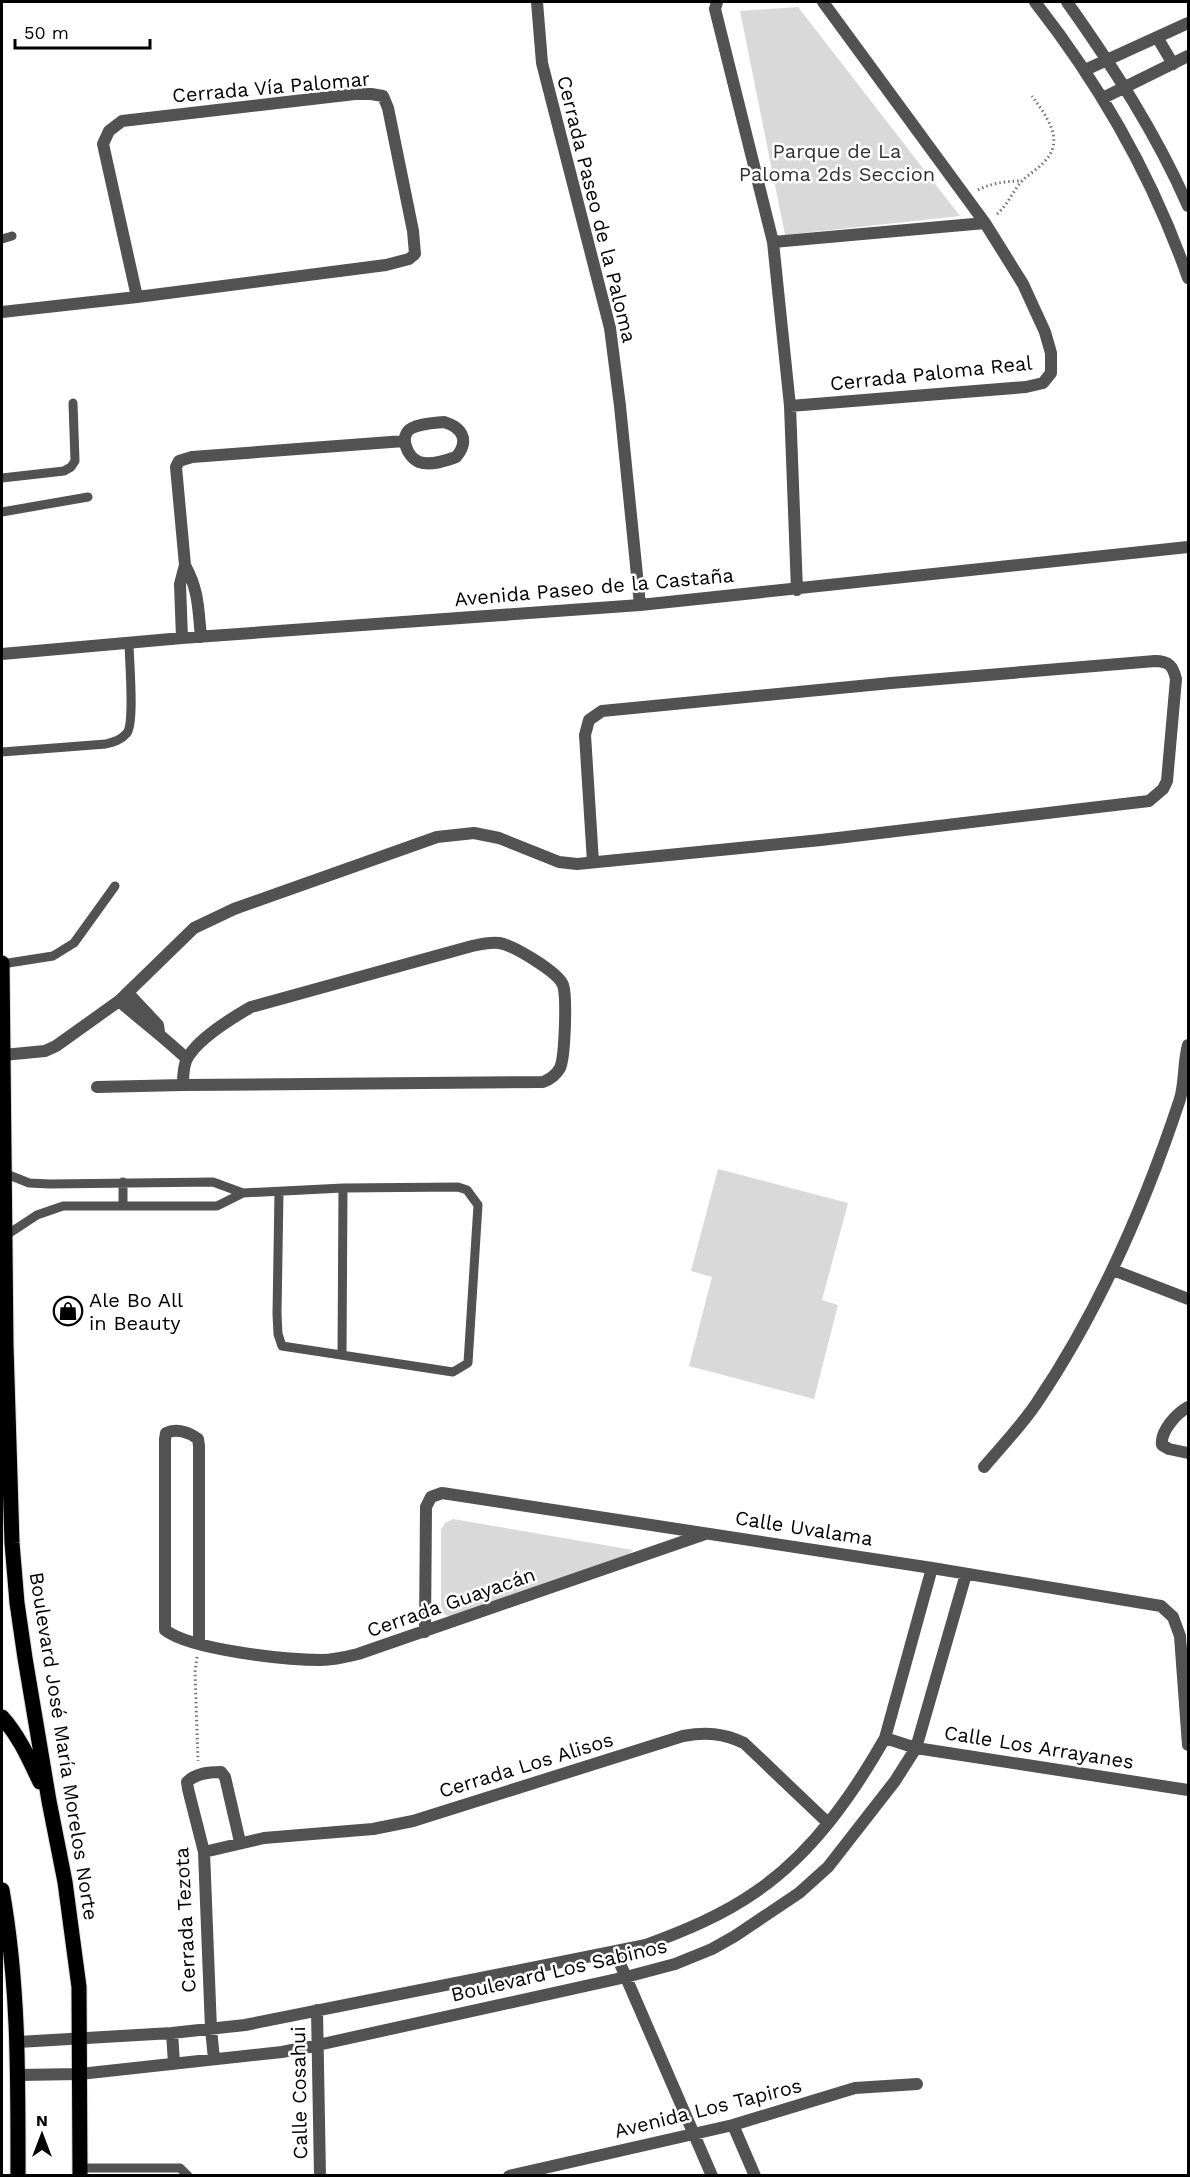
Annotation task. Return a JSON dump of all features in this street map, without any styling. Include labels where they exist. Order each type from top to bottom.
[{"type":"main road","name":"Boulevard José María Morelos Norte","points":[[2,964],[3,1130],[12,1543],[17,1603],[49,1801],[65,1882],[79,1987],[80,2172]]},
{"type":"main road","points":[[2,1718],[12,1729],[26,1752],[49,1801]]},
{"type":"main road","points":[[2,1890],[13,1971],[18,2042],[18,2175]]},
{"type":"street","name":"Cerrada Paseo de la Paloma","points":[[537,2],[542,63],[610,328],[640,605]]},
{"type":"street","points":[[717,2],[715,9],[773,243],[789,406],[797,590]]},
{"type":"street","name":"Cerrada Paloma Real","points":[[789,406],[1014,388],[1043,383],[1050,373],[1052,363],[1045,332],[1023,284],[985,223],[823,2]]},
{"type":"street","points":[[1035,2],[1103,98],[1154,191],[1188,278]]},
{"type":"street","points":[[1066,2],[1126,87],[1173,170],[1188,206]]},
{"type":"street","points":[[1085,70],[1188,23]]},
{"type":"street","points":[[1157,37],[1173,64]]},
{"type":"street","points":[[1103,98],[1188,56]]},
{"type":"street","name":"Cerrada Vía Palomar","points":[[2,312],[137,297],[386,265],[409,259],[415,254],[413,231],[388,108],[382,96],[355,94],[122,121],[109,131],[103,144],[137,297]]},
{"type":"street","points":[[773,243],[985,223]]},
{"type":"street","points":[[444,422],[459,429],[464,444],[456,458],[428,464],[418,462],[412,457],[404,441],[405,434],[410,429],[423,424],[444,422]]},
{"type":"street","points":[[182,638],[180,584],[185,565],[176,467],[179,461],[192,457],[404,441]]},
{"type":"street","name":"Avenida Paseo de la Castaña","points":[[2,654],[129,642],[640,605],[1188,548]]},
{"type":"street","points":[[185,565],[194,582],[197,595],[201,637]]},
{"type":"street","points":[[3,1055],[45,1051],[56,1046],[124,997],[181,939],[194,928],[211,919],[437,837],[474,833],[499,838],[559,862],[577,864],[821,840],[1149,801],[1163,789],[1167,781],[1176,679],[1174,670],[1171,665],[1164,662],[1155,662],[891,683],[602,711],[589,720],[585,735],[593,861]]},
{"type":"street","points":[[97,1087],[543,1082],[555,1076],[563,1058],[565,998],[563,985],[548,969],[509,946],[486,943],[472,946],[251,1007],[223,1024],[196,1047],[187,1059],[183,1085]]},
{"type":"street","points":[[124,997],[158,1025],[159,1033],[187,1059]]},
{"type":"street","points":[[984,1467],[1036,1405],[1113,1270],[1154,1171],[1181,1096],[1188,1052]]},
{"type":"street","points":[[1181,1096],[1188,1085]]},
{"type":"street","points":[[1113,1270],[1188,1299]]},
{"type":"street","points":[[1188,1407],[1164,1431],[1161,1440],[1162,1445],[1169,1449],[1188,1453]]},
{"type":"street","name":"Cerrada Guayacán","points":[[199,1643],[199,1446],[198,1439],[191,1434],[172,1430],[166,1433],[165,1439],[165,1630],[171,1635],[199,1643],[230,1651],[321,1660],[358,1654],[708,1533]]},
{"type":"street","name":"Calle Uvalama","points":[[425,1632],[426,1508],[431,1497],[437,1493],[708,1533],[1148,1603],[1167,1610],[1173,1617],[1180,1636],[1188,1745]]},
{"type":"street","name":"Boulevard Los Sabinos","points":[[18,2042],[172,2034],[275,2020],[615,1952],[646,1945],[686,1930],[756,1892],[813,1841],[852,1793],[885,1738],[932,1568]]},
{"type":"street","name":"Boulevard Los Sabinos","points":[[18,2075],[80,2074],[282,2052],[626,1977],[675,1964],[712,1948],[770,1914],[799,1893],[828,1867],[895,1781],[916,1748],[966,1574]]},
{"type":"street","name":"Cerrada Los Alisos","points":[[204,1852],[240,1842],[373,1829],[413,1821],[683,1736],[703,1732],[729,1736],[744,1743],[828,1823]]},
{"type":"street","name":"Calle Los Arrayanes","points":[[885,1738],[916,1748],[1188,1790]]},
{"type":"street","points":[[198,1775],[221,1772],[225,1777],[240,1842]]},
{"type":"street","name":"Cerrada Tezota","points":[[198,1775],[187,1782],[204,1852],[214,2059]]},
{"type":"street","points":[[615,1952],[712,2175]]},
{"type":"street","name":"Calle Cosahui","points":[[317,2010],[320,2175]]},
{"type":"street","points":[[172,2034],[174,2063]]},
{"type":"street","name":"Avenida Los Tapiros","points":[[509,2175],[733,2125],[855,2088],[917,2084]]},
{"type":"street","points":[[733,2125],[755,2175]]},
{"type":"lane","points":[[2,239],[12,236]]},
{"type":"lane","points":[[2,478],[64,471],[71,467],[75,461],[73,403]]},
{"type":"lane","points":[[2,512],[88,497]]},
{"type":"lane","points":[[2,752],[106,744],[126,734],[131,719],[129,642]]},
{"type":"lane","points":[[2,964],[53,956],[74,944],[115,886]]},
{"type":"lane","points":[[4,1173],[29,1183],[50,1185],[213,1182],[243,1192],[343,1188],[458,1187],[467,1190],[478,1205],[468,1363],[453,1372],[282,1346],[278,1334],[277,1314],[279,1192]]},
{"type":"lane","points":[[123,1182],[123,1206]]},
{"type":"lane","points":[[342,1355],[343,1188]]},
{"type":"lane","points":[[5,1236],[37,1215],[63,1206],[217,1206],[243,1192]]},
{"type":"lane","points":[[80,2172],[134,2172],[180,2168],[188,2175]]},
{"type":"path","points":[[985,223],[1001,211],[1022,181],[1045,161],[1052,150],[1054,138],[1050,122],[1032,96]]},
{"type":"path","points":[[965,196],[987,185],[1022,181]]},
{"type":"path","points":[[198,1775],[195,1672],[199,1643]]},
{"type":"green space","name":"Parque de La Paloma 2ds Seccion","points":[[798,7],[960,216],[785,235],[740,11]]},
{"type":"green space","points":[[718,1169],[848,1203],[822,1300],[838,1305],[814,1399],[689,1366],[712,1277],[691,1271]]},
{"type":"green space","points":[[453,1519],[633,1550],[627,1556],[453,1617],[443,1614],[441,1606],[441,1530],[445,1523]]},
{"type":"place","name":"Ale Bo All in Beauty","points":[[68,1311]]}]
